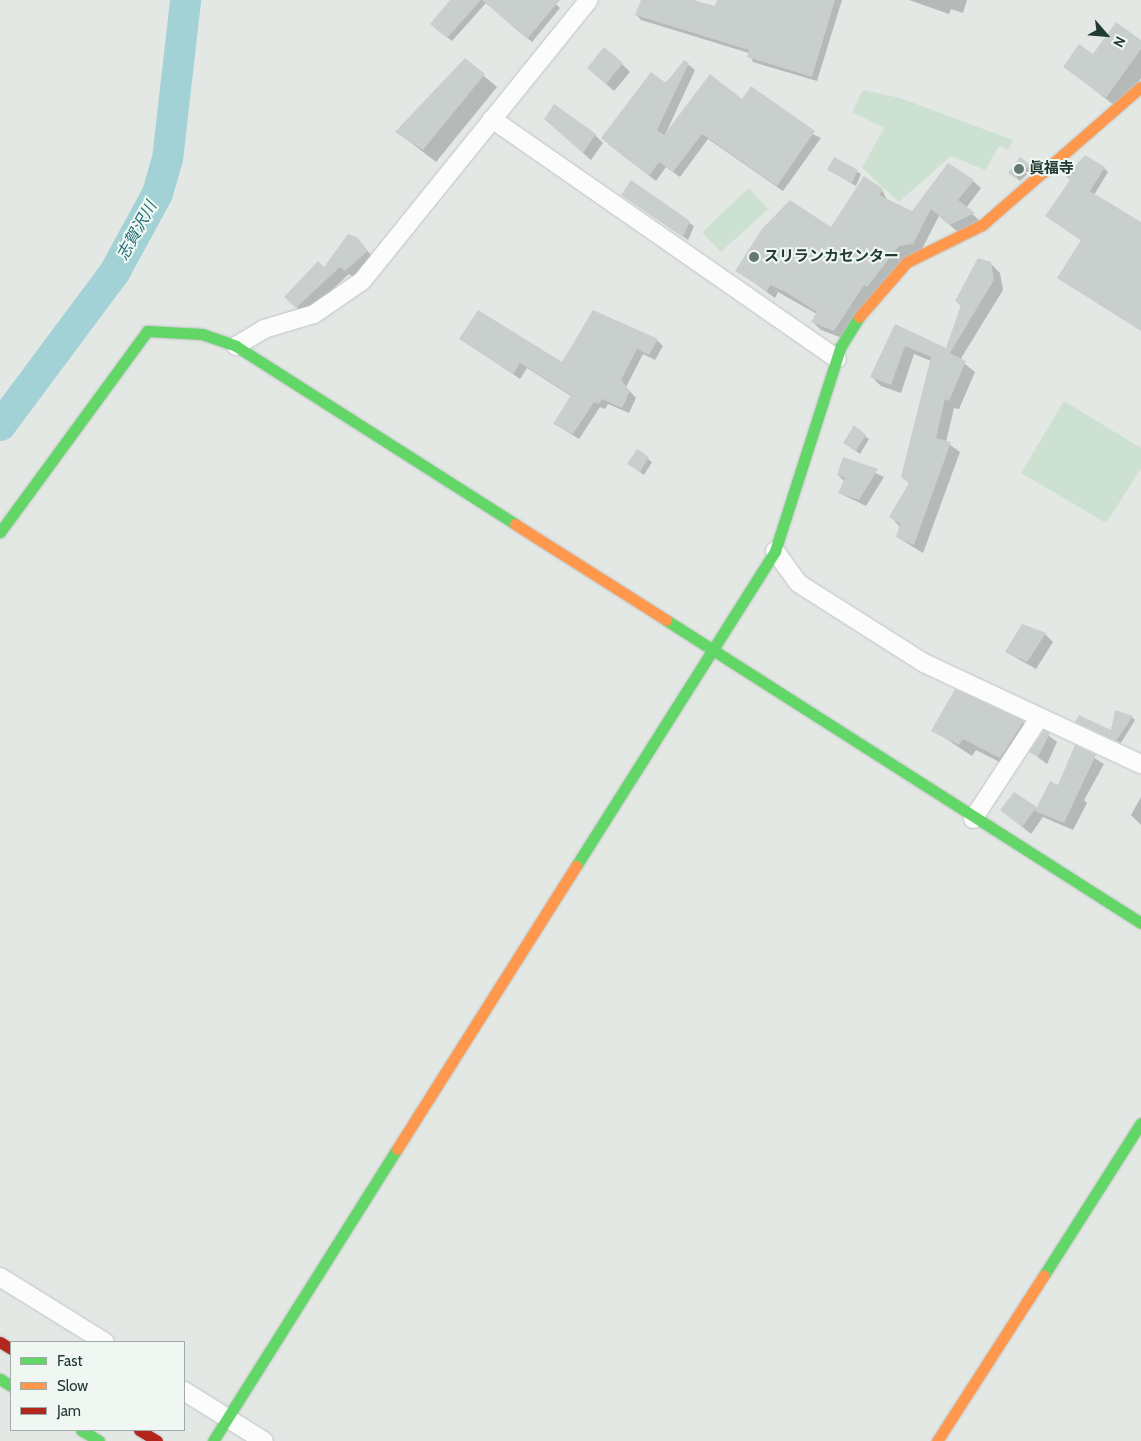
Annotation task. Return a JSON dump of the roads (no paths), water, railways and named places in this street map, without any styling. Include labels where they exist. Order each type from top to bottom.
[{"type":"main road","points":[[213,1441],[775,551],[837,359],[854,323],[907,262],[982,225],[1141,87]]},
{"type":"main road","points":[[0,532],[114,370],[147,331],[174,329],[236,346],[973,819],[1141,923]]},
{"type":"main road","points":[[937,1441],[1141,1123]]},
{"type":"main road","points":[[83,1431],[99,1441]]},
{"type":"main road","points":[[141,1431],[157,1441]]},
{"type":"street","points":[[236,346],[264,329],[314,314],[362,281],[589,0]]},
{"type":"street","points":[[492,119],[837,359]]},
{"type":"street","points":[[775,551],[798,583],[833,609],[924,663],[1141,764]]},
{"type":"street","points":[[973,819],[1039,718]]},
{"type":"street","points":[[0,1277],[104,1341]]},
{"type":"street","points":[[185,1392],[264,1441]]},
{"type":"waterway","name":"志賀沢川","points":[[0,425],[114,272],[157,193],[167,159],[185,0]]},
{"type":"place","name":"眞福寺","points":[[1019,169]]},
{"type":"place","name":"スリランカセンター","points":[[754,257]]}]
